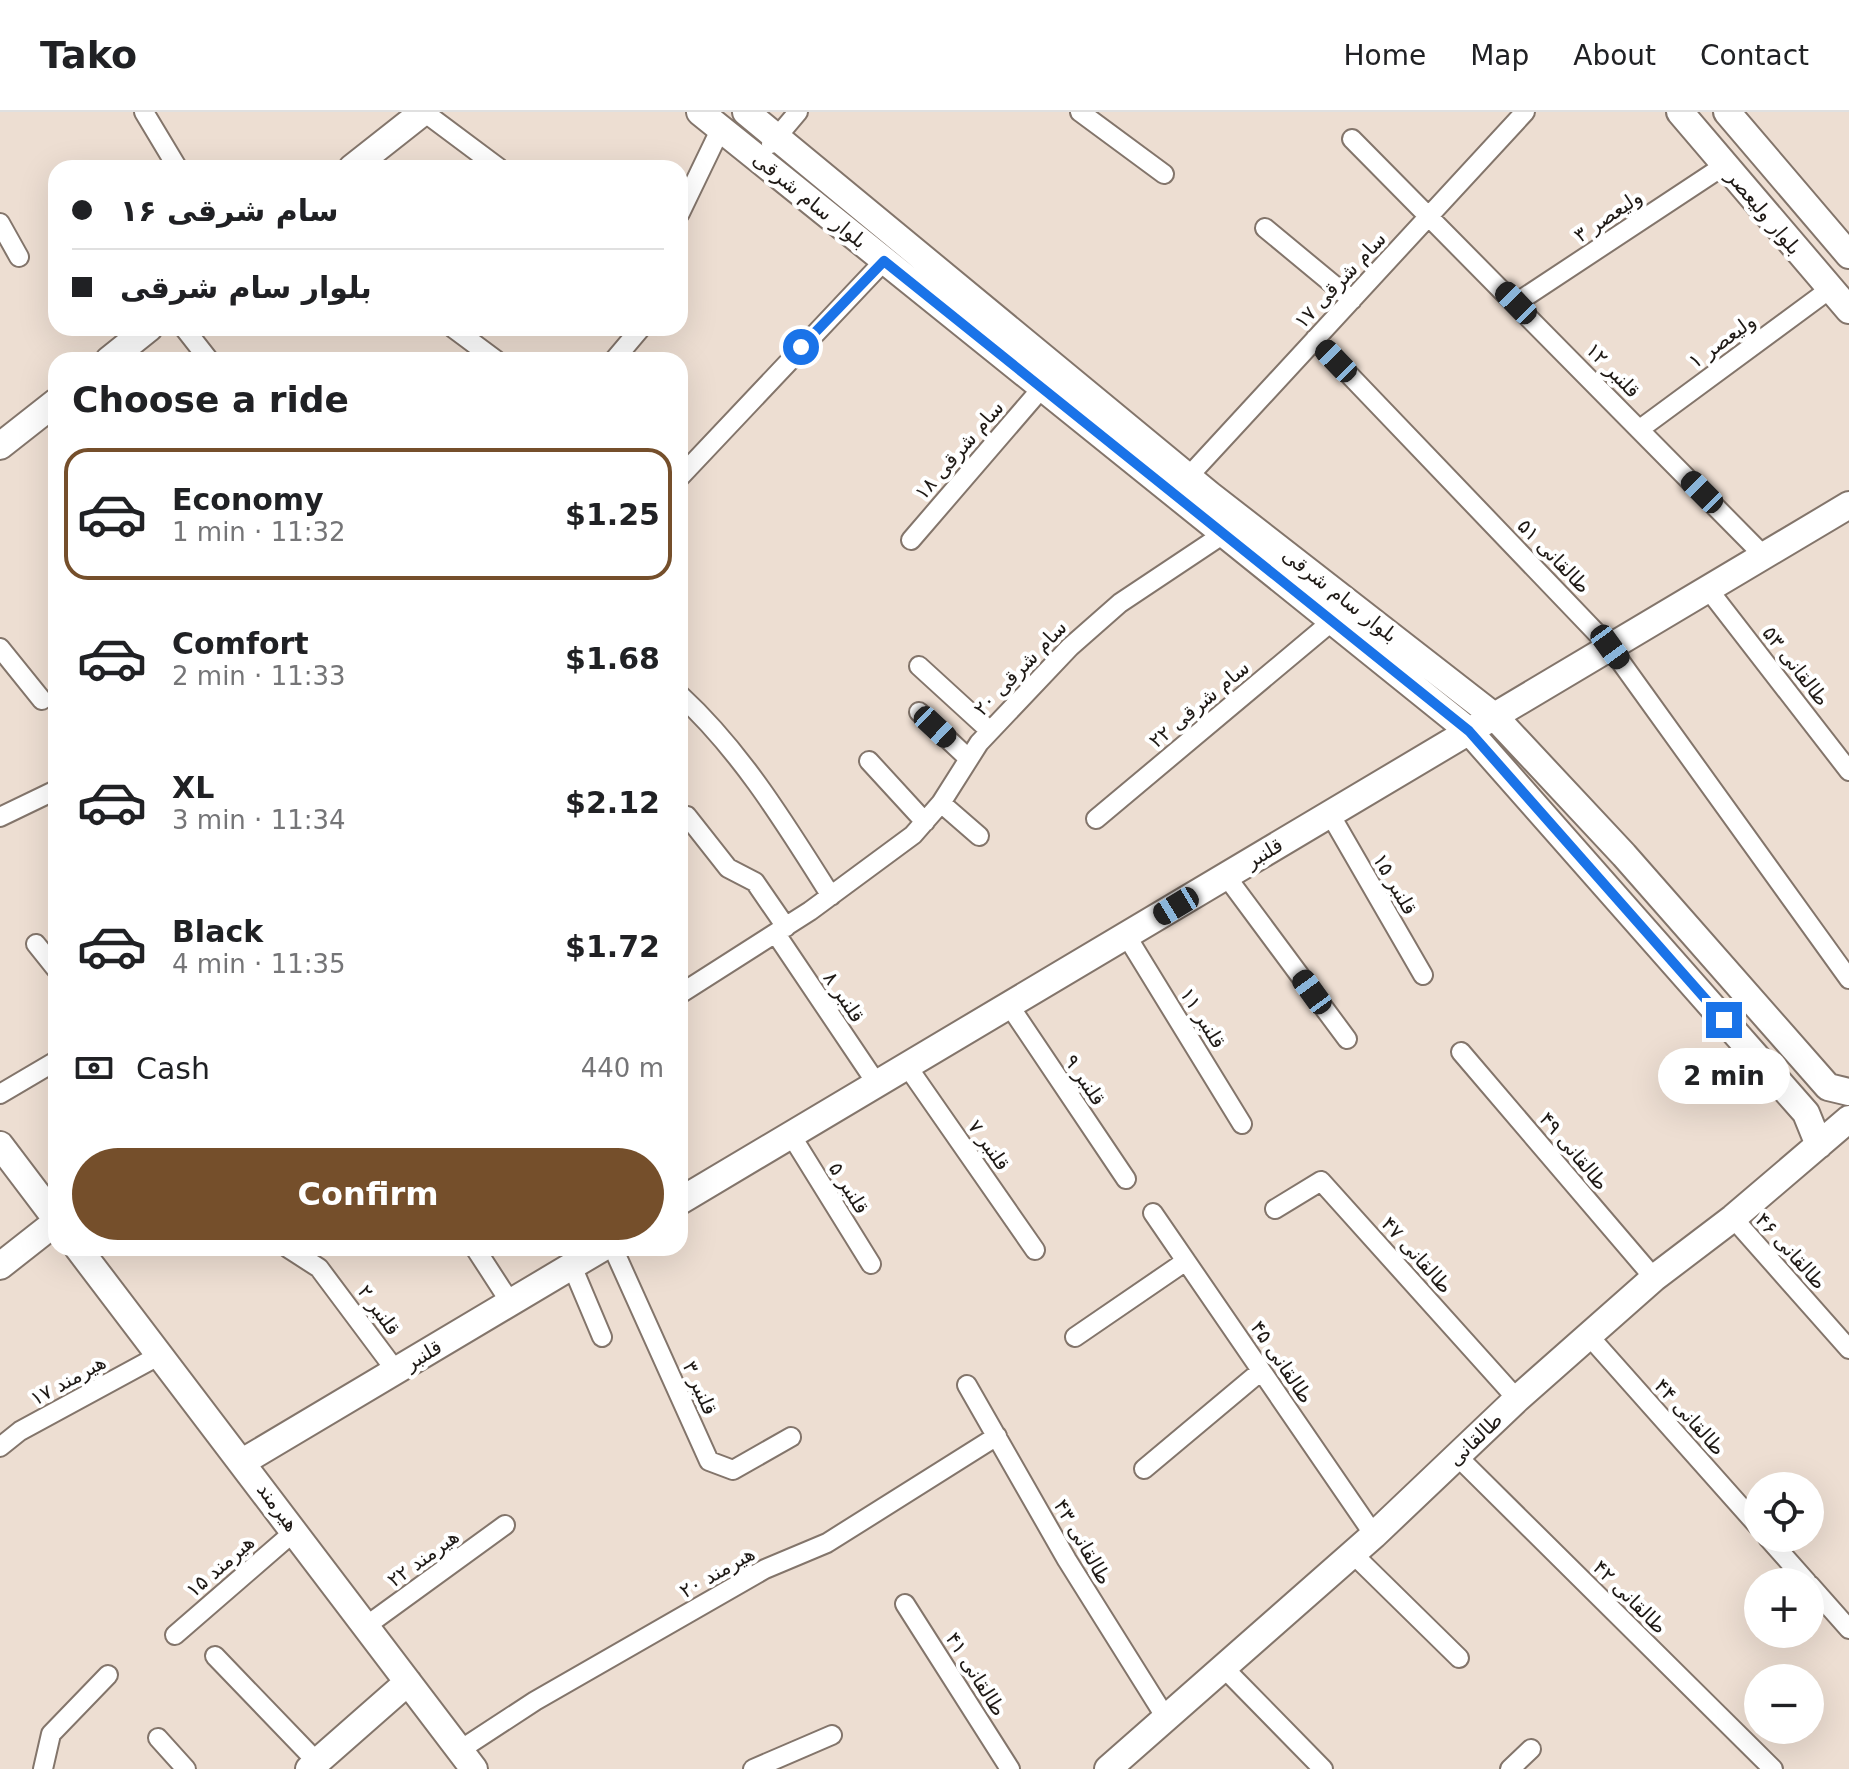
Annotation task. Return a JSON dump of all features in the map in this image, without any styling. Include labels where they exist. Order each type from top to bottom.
[{"type":"street","points":[[144,112],[173,160]]},
{"type":"street","points":[[362,160],[424,112],[488,160]]},
{"type":"street","name":"بلوار سام شرقی","points":[[746,112],[1188,477],[1494,716],[1624,855],[1828,1087],[1849,1092]]},
{"type":"street","points":[[759,158],[798,112]]},
{"type":"street","points":[[1080,112],[1164,174]]},
{"type":"street","name":"سام شرقی ۱۷","points":[[1188,477],[1525,112]]},
{"type":"street","name":"بلوار ولیعصر","points":[[1680,112],[1849,310]]},
{"type":"street","name":"بلوار ولیعصر","points":[[1727,112],[1849,255]]},
{"type":"street","points":[[688,188],[710,120]]},
{"type":"street","name":"بلوار سام شرقی","points":[[710,120],[1330,623],[1469,731],[1806,1113],[1819,1145]]},
{"type":"street","name":"قلنبر ۱۲","points":[[1352,139],[1764,556]]},
{"type":"street","name":"ولیعصر ۳","points":[[1516,303],[1725,165]]},
{"type":"street","points":[[0,223],[19,257]]},
{"type":"street","points":[[1265,228],[1352,300]]},
{"type":"street","points":[[688,469],[884,261]]},
{"type":"street","name":"ولیعصر ۱","points":[[1640,429],[1830,289]]},
{"type":"street","points":[[119,352],[139,336]]},
{"type":"street","points":[[190,336],[203,352]]},
{"type":"street","points":[[464,336],[485,352]]},
{"type":"street","points":[[621,352],[634,336]]},
{"type":"street","name":"طالقانی ۵۱","points":[[1315,339],[1610,647],[1849,979]]},
{"type":"street","name":"سام شرقی ۱۸","points":[[911,540],[1041,389]]},
{"type":"street","points":[[0,446],[48,408]]},
{"type":"street","name":"قلنبر","points":[[688,1196],[1849,505]]},
{"type":"street","name":"سام شرقی ۲۰","points":[[688,989],[831,896],[925,822],[989,730],[1096,622],[1222,535]]},
{"type":"street","name":"طالقانی ۵۳","points":[[1708,589],[1849,771]]},
{"type":"street","name":"سام شرقی ۲۲","points":[[1096,819],[1330,623]]},
{"type":"street","points":[[0,648],[42,700]]},
{"type":"street","points":[[919,666],[989,730]]},
{"type":"street","points":[[688,702],[708,720],[771,802],[831,896]]},
{"type":"street","points":[[919,712],[968,758]]},
{"type":"street","points":[[869,761],[925,822]]},
{"type":"street","points":[[0,817],[48,794]]},
{"type":"street","points":[[941,803],[979,836]]},
{"type":"street","name":"قلنبر ۱۵","points":[[1330,814],[1423,975]]},
{"type":"street","name":"قلنبر ۸","points":[[688,817],[728,868],[755,882],[781,930],[877,1084]]},
{"type":"street","points":[[1226,876],[1347,1039]]},
{"type":"street","name":"قلنبر ۱۱","points":[[1126,935],[1242,1124]]},
{"type":"street","points":[[36,944],[48,959]]},
{"type":"street","name":"قلنبر ۹","points":[[1009,1005],[1126,1179]]},
{"type":"street","name":"طالقانی ۴۹","points":[[1461,1052],[1654,1278]]},
{"type":"street","points":[[0,1094],[48,1066]]},
{"type":"street","name":"قلنبر ۷","points":[[907,1066],[1035,1250]]},
{"type":"street","name":"طالقانی","points":[[1108,1769],[1353,1554],[1517,1399],[1654,1278],[1733,1218],[1849,1119]]},
{"type":"street","name":"قلنبر ۵","points":[[791,1135],[871,1264]]},
{"type":"street","points":[[0,1145],[48,1210]]},
{"type":"street","name":"طالقانی ۴۷","points":[[1275,1209],[1321,1181],[1517,1399]]},
{"type":"street","name":"طالقانی ۴۵","points":[[1153,1213],[1374,1535]]},
{"type":"street","name":"طالقانی ۴۶","points":[[1733,1218],[1849,1349]]},
{"type":"street","points":[[0,1266],[48,1227]]},
{"type":"street","name":"هیرمند","points":[[84,1256],[244,1461],[467,1760]]},
{"type":"street","name":"قلنبر ۲","points":[[300,1256],[319,1268],[396,1371]]},
{"type":"street","points":[[480,1256],[510,1302]]},
{"type":"street","name":"قلنبر","points":[[244,1461],[589,1256]]},
{"type":"street","name":"قلنبر ۳","points":[[617,1256],[709,1461],[733,1470],[791,1437]]},
{"type":"street","points":[[1075,1337],[1186,1261]]},
{"type":"street","points":[[572,1266],[602,1337]]},
{"type":"street","name":"طالقانی ۴۴","points":[[1589,1336],[1744,1510]]},
{"type":"street","name":"هیرمند ۱۷","points":[[0,1447],[20,1431],[160,1355]]},
{"type":"street","points":[[1144,1469],[1261,1371]]},
{"type":"street","name":"طالقانی ۴۳","points":[[967,1385],[1067,1560],[1166,1718]]},
{"type":"street","name":"هیرمند ۲۰","points":[[467,1760],[535,1701],[765,1569],[827,1543],[997,1436]]},
{"type":"street","name":"طالقانی ۴۲","points":[[1457,1456],[1773,1769]]},
{"type":"street","name":"هیرمند ۲۲","points":[[366,1626],[505,1525]]},
{"type":"street","name":"هیرمند ۱۵","points":[[175,1635],[295,1531]]},
{"type":"street","points":[[1780,1552],[1795,1568]]},
{"type":"street","points":[[1353,1554],[1459,1658]]},
{"type":"street","points":[[1824,1601],[1849,1629]]},
{"type":"street","name":"طالقانی ۴۱","points":[[905,1604],[1010,1769]]},
{"type":"street","points":[[215,1656],[313,1766],[408,1682]]},
{"type":"street","points":[[1224,1668],[1323,1769]]},
{"type":"street","points":[[43,1769],[51,1734],[108,1675]]},
{"type":"street","points":[[753,1769],[832,1735]]},
{"type":"street","points":[[158,1738],[186,1769]]},
{"type":"street","points":[[1510,1769],[1531,1749]]},
{"type":"route","points":[[801,347],[884,261],[1377,661],[1469,731],[1724,1020]]}]
